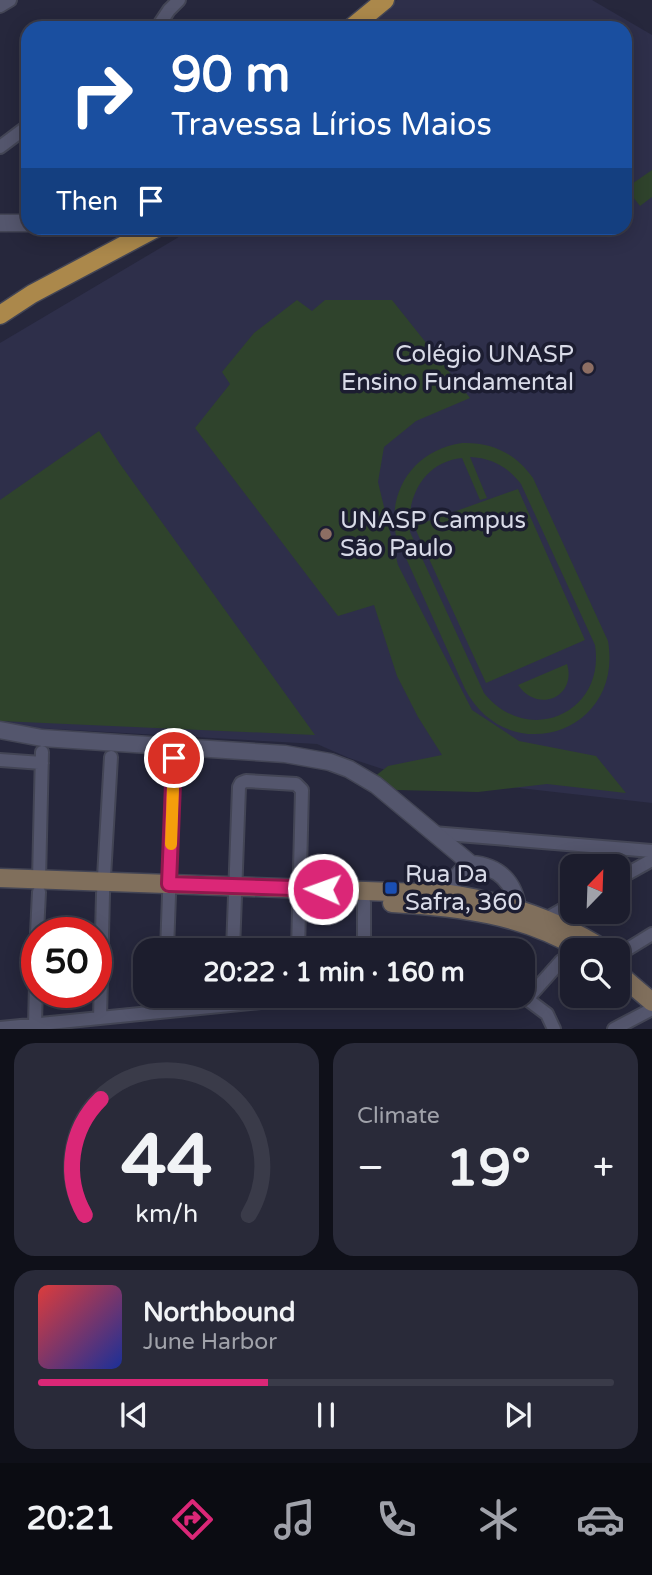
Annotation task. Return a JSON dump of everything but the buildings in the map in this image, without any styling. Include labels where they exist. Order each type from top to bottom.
[{"type":"main road","points":[[354,21],[370,0]]},
{"type":"main road","points":[[358,21],[385,0]]},
{"type":"main road","points":[[0,315],[32,294],[143,235]]},
{"type":"main road","points":[[0,878],[39,886]]},
{"type":"main road","points":[[0,890],[39,886],[450,900],[517,921],[560,939]]},
{"type":"main road","points":[[299,894],[364,902],[474,898],[545,919],[587,938]]},
{"type":"main road","points":[[630,968],[652,987]]},
{"type":"main road","points":[[630,983],[652,1002]]},
{"type":"street","points":[[0,6],[10,0]]},
{"type":"street","points":[[162,21],[179,0]]},
{"type":"street","points":[[0,147],[21,131]]},
{"type":"street","points":[[0,223],[21,223]]},
{"type":"street","points":[[0,730],[42,737],[285,754],[319,759],[349,769],[376,785],[471,864],[494,869],[505,876],[512,886],[519,910]]},
{"type":"street","points":[[100,1018],[111,757]]},
{"type":"street","points":[[0,760],[42,758],[38,917]]},
{"type":"street","points":[[167,938],[174,758]]},
{"type":"street","points":[[233,938],[239,787],[246,782],[296,784],[301,788],[298,938]]},
{"type":"street","points":[[432,833],[652,851]]},
{"type":"street","points":[[630,872],[652,860]]},
{"type":"street","points":[[450,900],[456,876],[471,864]]},
{"type":"street","points":[[364,902],[364,938]]},
{"type":"street","points":[[545,919],[560,911]]},
{"type":"street","points":[[630,949],[652,934]]},
{"type":"street","points":[[535,987],[560,962]]},
{"type":"street","points":[[535,1005],[547,1014],[554,1029]]},
{"type":"street","points":[[36,1008],[36,1025]]},
{"type":"street","points":[[0,1028],[183,1008]]},
{"type":"street","points":[[614,1029],[652,1009]]},
{"type":"shaded area","name":"UNASP Campus São Paulo","points":[[397,0],[592,0],[628,21],[376,21]]},
{"type":"shaded area","name":"UNASP Campus São Paulo","points":[[632,23],[652,35],[652,803],[456,781],[413,779],[349,758],[317,744],[0,726],[0,343],[182,235],[632,235]]},
{"type":"green space","points":[[652,170],[652,197],[640,206],[632,196],[632,184]]},
{"type":"green space","points":[[297,300],[312,311],[325,300],[392,300],[470,398],[416,421],[384,447],[378,482],[398,565],[472,710],[519,741],[596,756],[626,793],[547,784],[478,792],[397,790],[374,777],[388,766],[442,755],[397,676],[374,605],[338,616],[195,428],[230,384],[222,372],[254,333]]},
{"type":"green space","points":[[99,431],[315,735],[0,721],[0,500]]},
{"type":"green space","points":[[473,443],[493,447],[511,456],[526,469],[533,478],[608,641],[608,673],[598,699],[581,718],[559,730],[533,734],[508,729],[484,714],[465,689],[396,536],[396,503],[408,475],[418,463],[445,447]],"holes":[[[470,457],[499,464],[521,484],[595,645],[595,669],[588,689],[576,705],[560,715],[541,720],[521,718],[502,709],[484,693],[410,532],[411,506],[415,494],[420,483],[437,466],[462,458],[480,500],[487,498]]]},
{"type":"green space","points":[[518,489],[585,640],[486,683],[414,526]]},
{"type":"green space","points":[[567,664],[569,676],[566,685],[554,698],[536,699],[526,694],[518,685]]},
{"type":"slow traffic","points":[[171,844],[173,788]]},
{"type":"place","name":"Colégio UNASP Ensino Fundamental","points":[[588,368]]},
{"type":"place","name":"UNASP Campus São Paulo","points":[[326,534]]},
{"type":"place","name":"Rua Da Safra, 360","points":[[391,888]]},
{"type":"route","points":[[174,758],[169,884],[323,889]]}]
